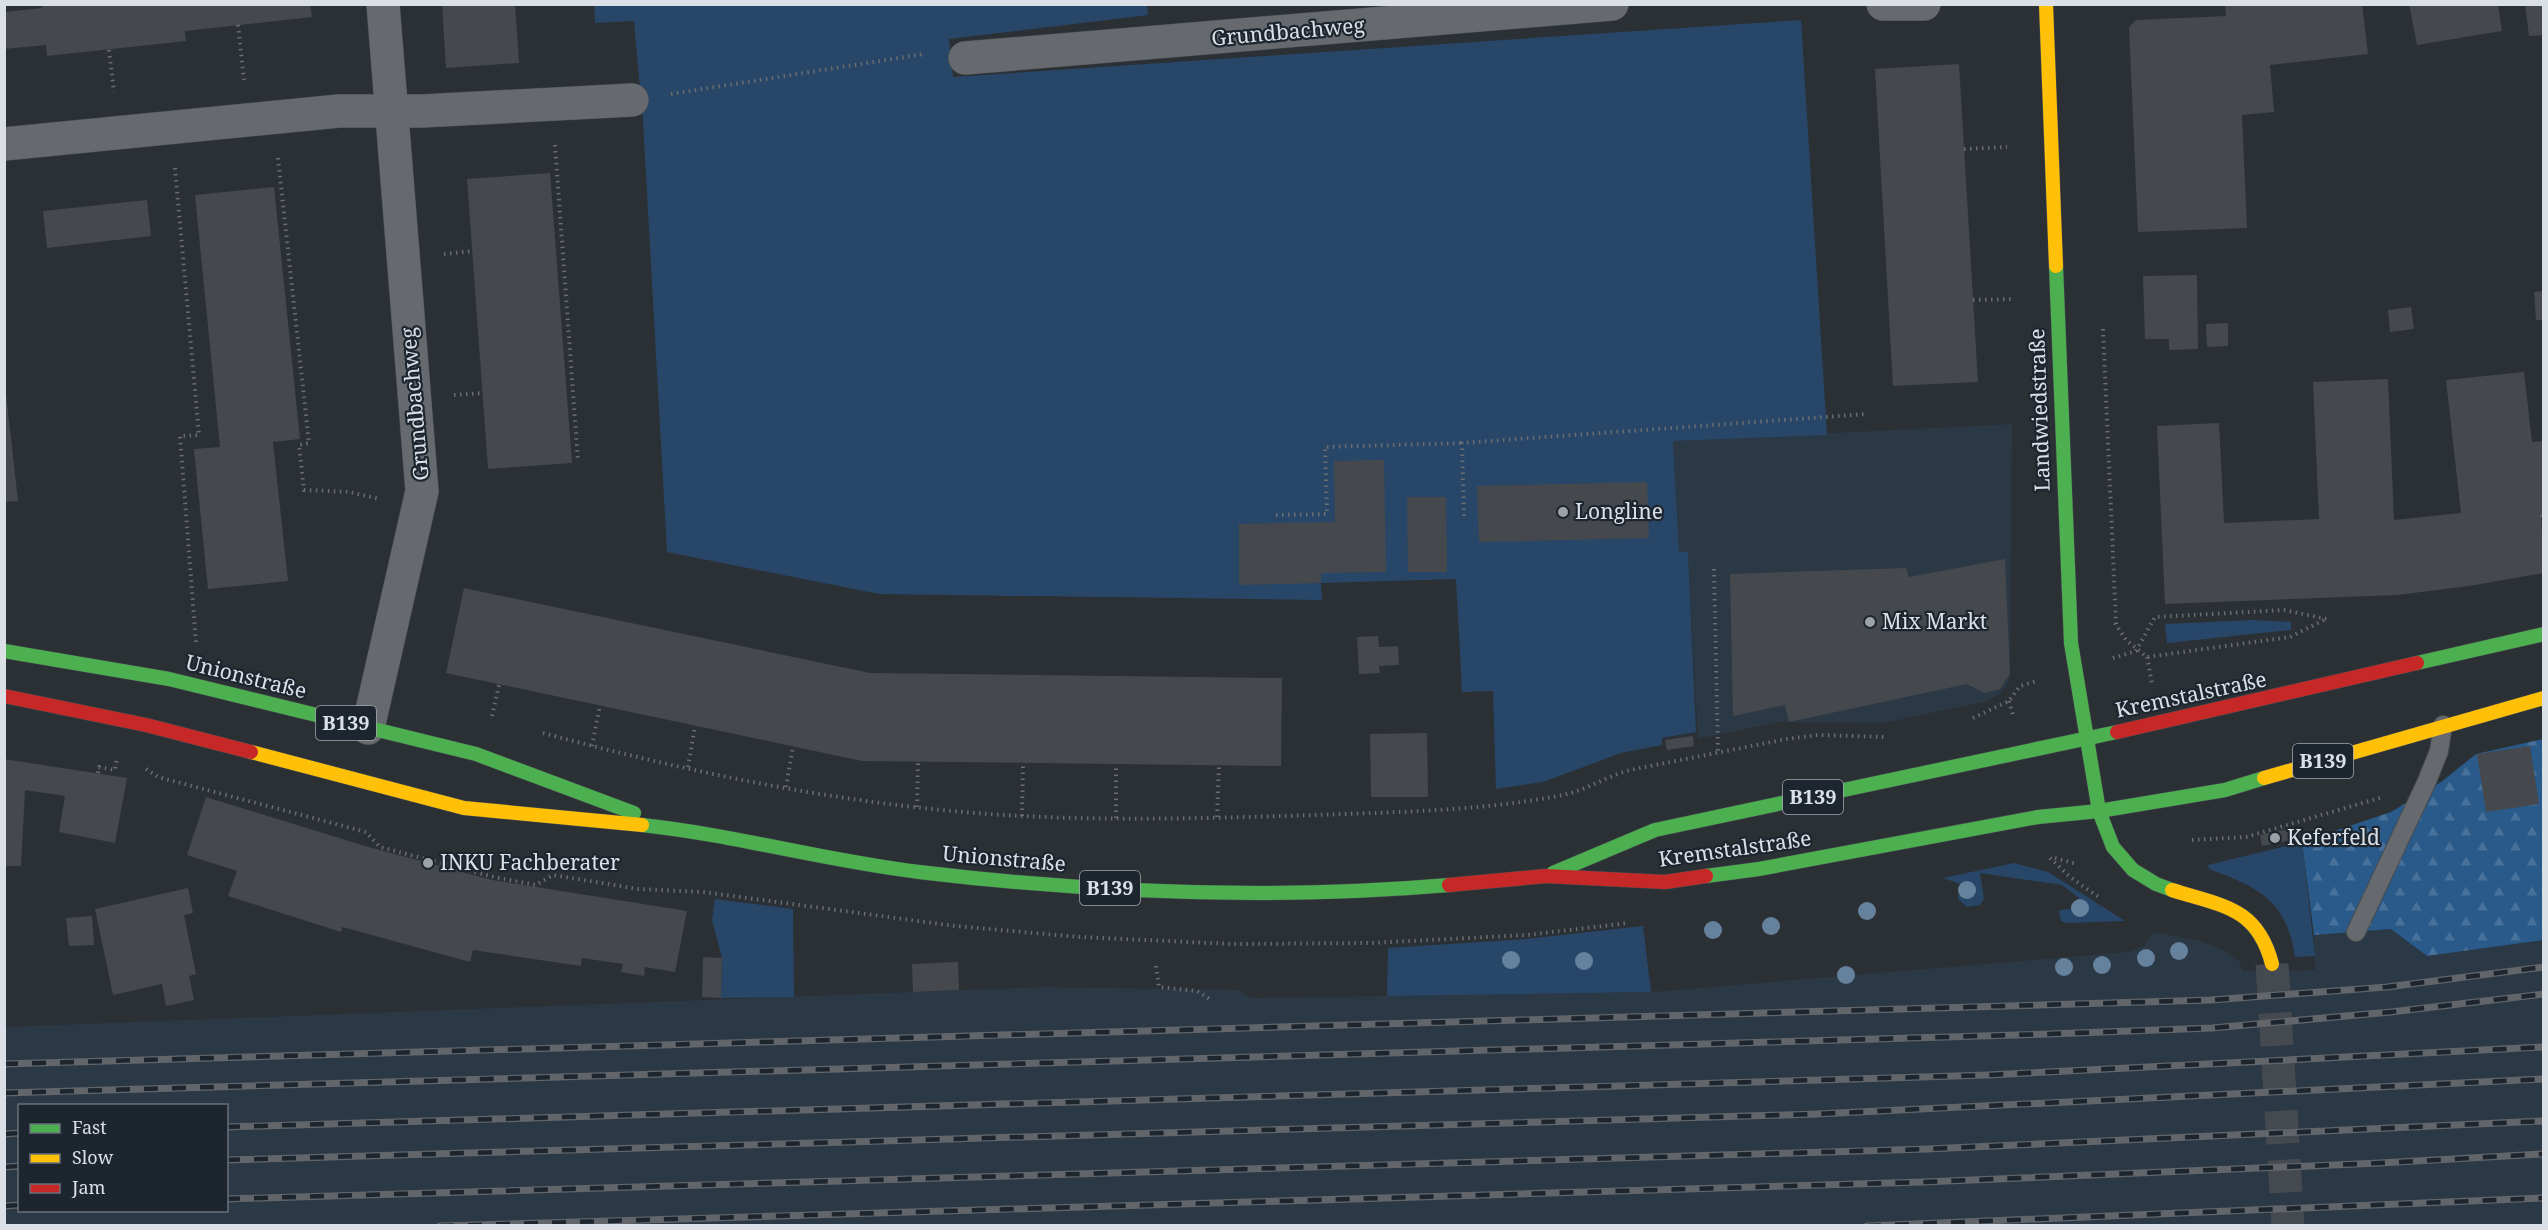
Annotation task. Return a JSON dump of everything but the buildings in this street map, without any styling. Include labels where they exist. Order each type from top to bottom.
[{"type":"main road","name":"Landwiedstraße","points":[[2046,4],[2071,643],[2099,811],[2104,831],[2128,867],[2144,880],[2159,887],[2231,907],[2250,921],[2266,941],[2272,964]]},
{"type":"main road","name":"Kremstalstraße","points":[[1546,876],[1656,830],[2086,740],[2544,634]]},
{"type":"main road","name":"Unionstraße","points":[[4,651],[169,679],[476,754],[678,830]]},
{"type":"main road","name":"Unionstraße","points":[[4,696],[146,725],[464,808],[678,830],[830,859],[918,872],[1043,884],[1181,892],[1377,891],[1546,876]]},
{"type":"main road","name":"Kremstalstraße","points":[[1546,876],[1665,882],[1759,869],[2038,817],[2099,811],[2224,789],[2443,724],[2544,698]]},
{"type":"street","name":"Grundbachweg","points":[[368,728],[422,491],[383,4]]},
{"type":"street","name":"Grundbachweg","points":[[965,58],[1612,4]]},
{"type":"street","points":[[1883,4],[1924,4]]},
{"type":"street","points":[[4,144],[339,111],[392,111],[632,100]]},
{"type":"lane","points":[[2356,932],[2427,781],[2439,751],[2443,724]]},
{"type":"path","points":[[238,25],[244,80]]},
{"type":"path","points":[[632,100],[952,49],[965,58]]},
{"type":"path","points":[[109,50],[114,93]]},
{"type":"path","points":[[554,135],[578,461]]},
{"type":"path","points":[[1964,149],[2007,147]]},
{"type":"path","points":[[278,156],[309,443],[299,445],[304,489],[349,492],[382,499]]},
{"type":"path","points":[[174,167],[199,435],[180,436],[197,647]]},
{"type":"path","points":[[437,254],[472,251]]},
{"type":"path","points":[[1973,300],[2014,298]]},
{"type":"path","points":[[447,395],[483,393]]},
{"type":"path","points":[[1276,515],[1327,514],[1325,447],[1462,443],[1867,414]]},
{"type":"path","points":[[2107,419],[2116,624],[2136,651],[2146,657],[2290,636],[2327,619],[2284,610],[2155,617],[2136,651]]},
{"type":"path","points":[[1462,443],[1464,516]]},
{"type":"path","points":[[1714,569],[1718,752]]},
{"type":"path","points":[[482,716],[492,719],[499,685]]},
{"type":"path","points":[[1963,721],[1991,711],[2009,701],[2020,686]]},
{"type":"path","points":[[592,746],[600,705]]},
{"type":"path","points":[[688,767],[696,726]]},
{"type":"path","points":[[536,731],[592,746],[786,787],[917,807],[1022,816],[1116,818],[1217,818],[1415,812],[1525,801],[1577,791],[1608,776],[1630,770],[1718,752],[1818,735],[1897,736]]},
{"type":"path","points":[[786,787],[793,746]]},
{"type":"path","points":[[917,807],[918,761]]},
{"type":"path","points":[[1022,816],[1023,763]]},
{"type":"path","points":[[1116,764],[1116,818]]},
{"type":"path","points":[[1217,818],[1219,765]]},
{"type":"path","points":[[98,772],[99,767],[115,770]]},
{"type":"path","points":[[2183,840],[2246,837],[2410,789],[2427,781]]},
{"type":"path","points":[[2048,855],[2088,890]]},
{"type":"path","points":[[1156,966],[1159,987],[1197,991],[1211,1000]]},
{"type":"shaded area","points":[[594,5],[1147,5],[1148,15],[949,39],[953,77],[1801,20],[1827,435],[1673,441],[1679,552],[1688,552],[1696,732],[1662,738],[1662,745],[1621,753],[1543,782],[1496,789],[1493,691],[1462,692],[1456,579],[1321,583],[1322,600],[879,594],[667,552],[643,121],[634,21],[595,23]]},
{"type":"shaded area","points":[[2012,424],[2010,675],[2007,685],[2000,694],[1988,701],[1883,723],[1779,722],[1698,739],[1688,553],[1679,553],[1673,441]]},
{"type":"shaded area","points":[[2252,620],[2291,622],[2291,630],[2167,643],[2165,624]]},
{"type":"shaded area","points":[[2302,842],[2315,956],[2295,957],[2285,921],[2267,898],[2242,883],[2209,869],[2208,865]]},
{"type":"shaded area","points":[[2014,863],[2048,872],[2125,921],[2066,923],[2061,921],[2059,910],[2070,909],[2079,898],[2062,885],[1980,873],[1984,899],[1980,905],[1967,907],[1958,899],[1960,884],[1943,878]]},
{"type":"shaded area","points":[[715,899],[793,909],[794,997],[721,998],[722,958],[712,920]]},
{"type":"shaded area","points":[[1643,926],[1651,992],[1387,996],[1388,948],[1526,939]]},
{"type":"shaded area","points":[[2391,929],[2427,956],[2543,940],[2543,1225],[5,1225],[4,1027],[1043,987],[1238,990],[1250,998],[1651,992],[2128,952],[2144,946],[2153,932],[2201,941],[2223,950],[2239,961],[2243,971],[2315,970],[2314,935]]},
{"type":"green space","points":[[2543,739],[2543,940],[2427,956],[2391,929],[2314,935],[2302,842],[2391,812],[2441,782],[2476,754]]},
{"type":"tunnel","points":[[2272,964],[2288,1226]]},
{"type":"railway","points":[[4,1064],[2211,1000],[2387,987],[2544,967]]},
{"type":"railway","points":[[4,1093],[2212,1028],[2391,1012],[2544,994]]},
{"type":"railway","points":[[228,1127],[1988,1075],[2544,1047]]},
{"type":"railway","points":[[228,1160],[1817,1114],[2544,1079]]},
{"type":"railway","points":[[228,1199],[1927,1149],[2544,1121]]},
{"type":"railway","points":[[4,1134],[18,1133]]},
{"type":"railway","points":[[440,1226],[1923,1182],[2544,1154]]},
{"type":"railway","points":[[4,1167],[18,1166]]},
{"type":"railway","points":[[1867,1226],[2544,1198]]},
{"type":"railway","points":[[4,1206],[18,1205]]},
{"type":"traffic: fast","points":[[2056,266],[2071,643],[2099,811],[2113,847],[2133,870],[2156,884],[2172,890]]},
{"type":"traffic: fast","points":[[2417,663],[2544,634]]},
{"type":"traffic: fast","points":[[4,651],[169,679],[476,754],[634,813]]},
{"type":"traffic: fast","points":[[1553,873],[1655,830],[2117,732]]},
{"type":"traffic: fast","points":[[1706,876],[1759,869],[2038,817],[2099,811],[2225,790],[2264,778]]},
{"type":"traffic: fast","points":[[642,825],[677,829],[884,867],[1051,885],[1250,893],[1383,890],[1449,885]]},
{"type":"traffic: slow","points":[[2046,4],[2056,266]]},
{"type":"traffic: slow","points":[[2264,778],[2544,698]]},
{"type":"traffic: slow","points":[[251,752],[464,808],[642,825]]},
{"type":"traffic: slow","points":[[2172,890],[2221,905],[2247,919],[2257,930],[2272,964]]},
{"type":"traffic: jam","points":[[2117,732],[2417,663]]},
{"type":"traffic: jam","points":[[4,696],[146,725],[251,752]]},
{"type":"traffic: jam","points":[[1449,885],[1546,876],[1665,882],[1706,876]]},
{"type":"place","name":"Longline","points":[[1563,512]]},
{"type":"place","name":"Mix Markt","points":[[1870,622]]},
{"type":"place","name":"Keferfeld","points":[[2275,838]]},
{"type":"place","name":"INKU Fachberater","points":[[428,863]]}]
